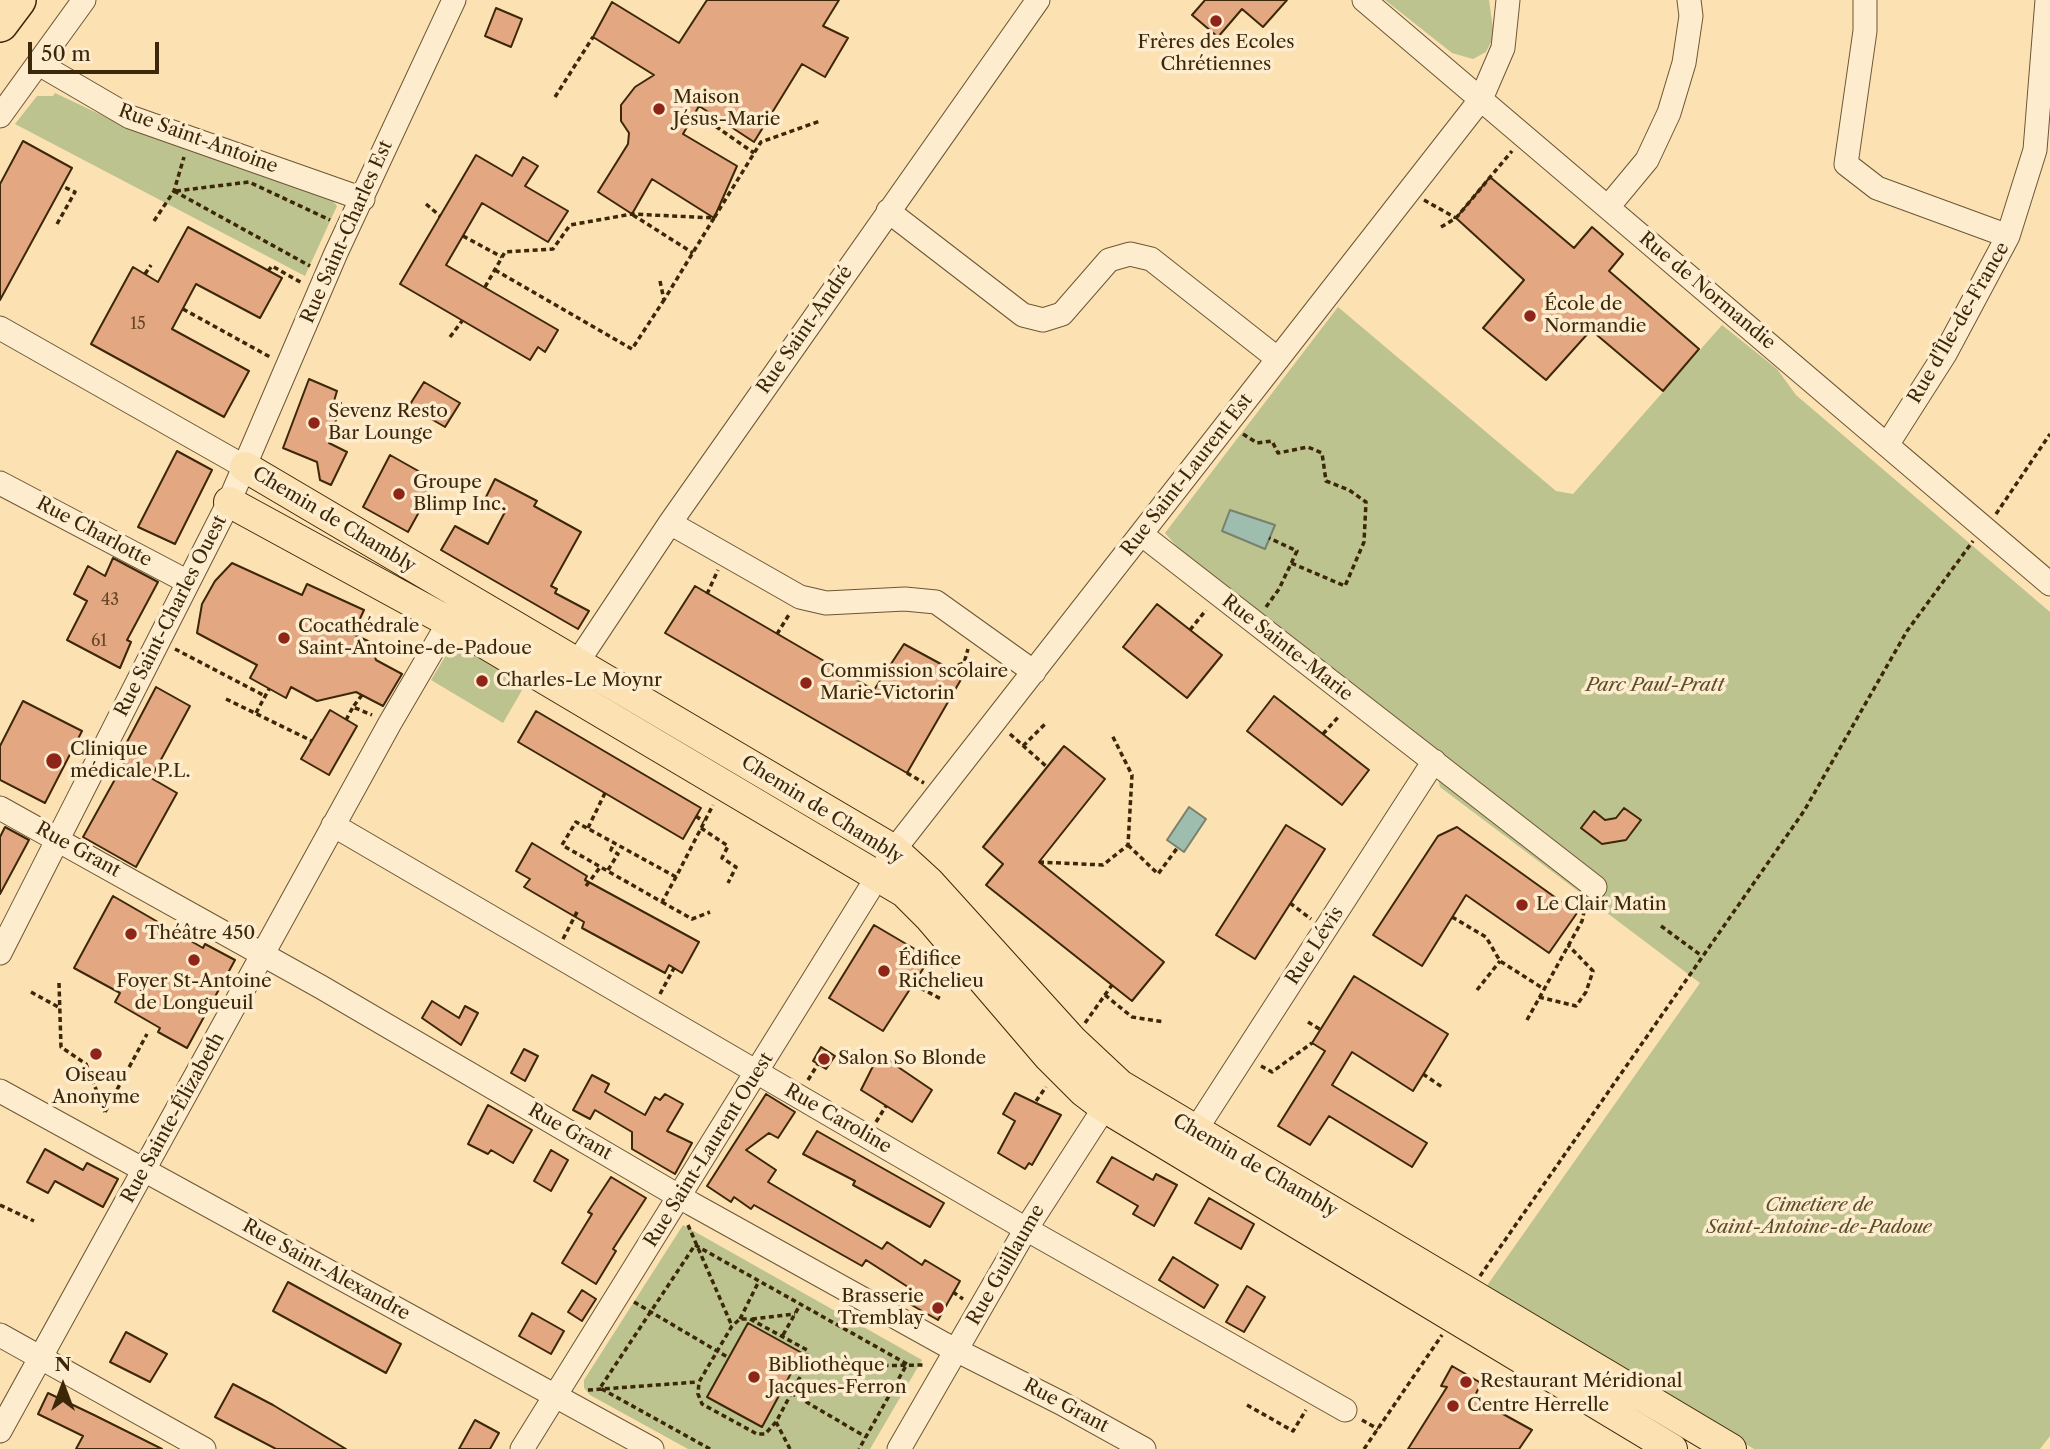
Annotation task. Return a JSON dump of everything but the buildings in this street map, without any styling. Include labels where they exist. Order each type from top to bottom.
[{"type":"highway","points":[[0,24],[18,0]]},
{"type":"main road","name":"Chemin de Chambly","points":[[245,467],[577,663],[887,863],[904,892],[930,918],[1049,1057],[1083,1091],[1112,1096],[1195,1131],[1731,1449]]},
{"type":"main road","name":"Chemin de Chambly","points":[[229,502],[449,622],[723,784],[929,882],[1073,1041],[1112,1096],[1672,1449]]},
{"type":"main road","points":[[1645,1433],[1662,1407]]},
{"type":"street","points":[[0,116],[84,0]]},
{"type":"street","name":"Rue Saint-Charles Est","points":[[245,467],[323,284],[454,0]]},
{"type":"street","name":"Rue Saint-André","points":[[577,663],[670,523],[1038,0]]},
{"type":"street","name":"Rue de Normandie","points":[[1364,0],[2050,584]]},
{"type":"street","name":"Rue Saint-Laurent Est","points":[[887,863],[1480,99],[1503,48],[1508,0]]},
{"type":"street","points":[[1608,207],[1647,160],[1670,113],[1684,62],[1691,16],[1689,0]]},
{"type":"street","points":[[1865,0],[1866,31],[1846,163],[1877,188],[2008,236]]},
{"type":"street","name":"Rue d'Île-de-France","points":[[1887,444],[1945,354],[2008,236],[2035,150],[2048,31],[2047,0]]},
{"type":"street","name":"Rue Saint-Antoine","points":[[39,64],[130,117],[363,199]]},
{"type":"street","points":[[888,211],[1023,315],[1043,320],[1062,314],[1109,260],[1130,254],[1151,259],[1278,359]]},
{"type":"street","name":"Chemin de Chambly","points":[[0,328],[245,467]]},
{"type":"street","name":"Rue Saint-Charles Ouest","points":[[0,953],[245,467]]},
{"type":"street","name":"Rue Charlotte","points":[[0,483],[188,582]]},
{"type":"street","points":[[670,523],[800,597],[814,600],[905,599],[936,602],[1034,671]]},
{"type":"street","name":"Rue Sainte-Marie","points":[[1141,534],[1592,885]]},
{"type":"street","name":"Rue Sainte-Élizabeth","points":[[0,1431],[333,825],[449,622]]},
{"type":"street","name":"Rue Lévis","points":[[1195,1131],[1434,761]]},
{"type":"street","name":"Rue Grant","points":[[0,807],[262,954],[682,1207],[1144,1449]]},
{"type":"street","name":"Rue Caroline","points":[[333,825],[1026,1229],[1345,1410]]},
{"type":"street","name":"Rue Saint-Laurent Ouest","points":[[522,1449],[682,1207],[759,1072],[887,863]]},
{"type":"street","name":"Rue Saint-Alexandre","points":[[0,1091],[652,1449]]},
{"type":"street","name":"Rue Guillaume","points":[[900,1449],[1026,1229],[1112,1096]]},
{"type":"street","points":[[0,1335],[204,1449]]},
{"type":"path","points":[[555,97],[593,37]]},
{"type":"path","points":[[695,112],[754,154]]},
{"type":"path","points":[[495,270],[632,349],[761,142],[820,121]]},
{"type":"path","points":[[154,221],[174,191],[189,139]]},
{"type":"path","points":[[1441,227],[1456,218],[1511,151]]},
{"type":"path","points":[[174,191],[249,182],[332,221]]},
{"type":"path","points":[[57,224],[75,192],[62,186]]},
{"type":"path","points":[[174,191],[323,284]]},
{"type":"path","points":[[1408,192],[1456,218]]},
{"type":"path","points":[[426,204],[440,216]]},
{"type":"path","points":[[485,287],[505,252],[553,249],[570,225],[632,214],[714,218]]},
{"type":"path","points":[[632,214],[693,253]]},
{"type":"path","points":[[463,236],[502,257]]},
{"type":"path","points":[[145,274],[150,265]]},
{"type":"path","points":[[268,271],[271,266],[323,284]]},
{"type":"path","points":[[660,281],[664,300]]},
{"type":"path","points":[[183,309],[287,366]]},
{"type":"path","points":[[450,337],[462,321]]},
{"type":"path","points":[[1226,425],[1257,443],[1272,441],[1278,453],[1308,447],[1322,453],[1325,481],[1349,489],[1366,502],[1364,542],[1345,586],[1291,563]]},
{"type":"path","points":[[1994,516],[2050,434]]},
{"type":"path","points":[[1255,623],[1279,589],[1297,551],[1269,538]]},
{"type":"path","points":[[1478,1279],[1804,811],[1907,631],[1972,542]]},
{"type":"path","points":[[707,594],[725,555]]},
{"type":"path","points":[[1190,630],[1218,594]]},
{"type":"path","points":[[158,640],[265,696]]},
{"type":"path","points":[[950,668],[964,663],[969,647],[980,655]]},
{"type":"path","points":[[256,713],[269,689]]},
{"type":"path","points":[[346,720],[362,695]]},
{"type":"path","points":[[226,699],[312,741]]},
{"type":"path","points":[[1323,734],[1353,700]]},
{"type":"path","points":[[353,707],[390,723]]},
{"type":"path","points":[[995,721],[1047,767]]},
{"type":"path","points":[[1023,746],[1045,724]]},
{"type":"path","points":[[1112,734],[1132,775],[1128,845],[1158,874],[1178,847]]},
{"type":"path","points":[[662,902],[723,784]]},
{"type":"path","points":[[588,828],[605,793]]},
{"type":"path","points":[[696,816],[704,822]]},
{"type":"path","points":[[676,877],[576,822],[562,845],[692,919],[710,912]]},
{"type":"path","points":[[701,828],[728,846],[722,859],[736,867],[728,883]]},
{"type":"path","points":[[608,870],[618,854],[611,850],[614,842]]},
{"type":"path","points":[[1039,862],[1103,864],[1128,845]]},
{"type":"path","points":[[586,886],[601,866]]},
{"type":"path","points":[[1527,1020],[1582,921],[1592,885]]},
{"type":"path","points":[[555,953],[578,909]]},
{"type":"path","points":[[1452,917],[1486,937],[1500,961],[1544,989]]},
{"type":"path","points":[[1661,926],[1702,957]]},
{"type":"path","points":[[1539,997],[1576,1006],[1586,992],[1592,971],[1569,945]]},
{"type":"path","points":[[1478,990],[1500,961]]},
{"type":"path","points":[[653,1010],[674,968]]},
{"type":"path","points":[[59,983],[61,1047],[86,1064],[105,1112],[147,1034]]},
{"type":"path","points":[[913,984],[941,999]]},
{"type":"path","points":[[1073,1041],[1112,985]]},
{"type":"path","points":[[31,992],[60,1008]]},
{"type":"path","points":[[1105,995],[1132,1017],[1164,1023]]},
{"type":"path","points":[[1308,1022],[1321,1030]]},
{"type":"path","points":[[1244,1055],[1272,1072],[1312,1043]]},
{"type":"path","points":[[1423,1074],[1442,1087]]},
{"type":"path","points":[[0,1205],[34,1221]]},
{"type":"path","points":[[682,1207],[695,1245],[732,1325]]},
{"type":"path","points":[[695,1245],[907,1364]]},
{"type":"path","points":[[600,1388],[649,1310],[695,1245]]},
{"type":"path","points":[[740,1320],[760,1281]]},
{"type":"path","points":[[628,1298],[729,1358]]},
{"type":"path","points":[[783,1335],[800,1305]]},
{"type":"path","points":[[750,1319],[807,1350],[807,1364],[776,1422],[765,1433],[757,1433],[702,1404],[699,1382],[732,1325],[740,1320],[795,1314]]},
{"type":"path","points":[[1364,1449],[1448,1325]]},
{"type":"path","points":[[807,1364],[929,1365]]},
{"type":"path","points":[[859,1449],[907,1364]]},
{"type":"path","points":[[582,1391],[699,1382]]},
{"type":"path","points":[[600,1388],[710,1449]]},
{"type":"path","points":[[791,1393],[866,1437]]},
{"type":"path","points":[[1247,1405],[1293,1431],[1317,1394]]},
{"type":"path","points":[[776,1422],[790,1449]]},
{"type":"green space","points":[[1385,0],[1489,0],[1494,36],[1486,52],[1473,59],[1452,53]]},
{"type":"green space","points":[[55,93],[133,130],[333,201],[337,206],[305,276],[15,124],[37,96],[53,96]]},
{"type":"green space","points":[[1338,307],[1556,491],[1573,494],[1722,325],[1777,369],[1796,395],[2050,612],[2050,1436],[2040,1449],[1754,1449],[1486,1287],[1700,983],[1440,787],[1434,761],[1218,594],[1165,533]]},
{"type":"green space","points":[[454,642],[525,685],[503,723],[431,680]]},
{"type":"green space","points":[[683,1225],[922,1360],[870,1449],[688,1449],[590,1395],[584,1388],[584,1380]]},
{"type":"shaded area","points":[[1230,510],[1275,525],[1265,549],[1222,531]]},
{"type":"shaded area","points":[[1189,807],[1206,819],[1184,852],[1167,840]]},
{"type":"place","name":"Frères des Ecoles Chrétiennes","points":[[1216,21]]},
{"type":"place","name":"Maison Jésus-Marie","points":[[659,109]]},
{"type":"place","name":"École de Normandie","points":[[1530,316]]},
{"type":"place","name":"Sevenz Resto Bar Lounge","points":[[314,423]]},
{"type":"place","name":"Groupe Blimp Inc.","points":[[399,494]]},
{"type":"place","name":"Cocathédrale Saint-Antoine-de-Padoue","points":[[284,638]]},
{"type":"place","name":"Charles-Le Moynr","points":[[482,681]]},
{"type":"place","name":"Commission scolaire Marie-Victorin","points":[[806,683]]},
{"type":"place","name":"Clinique médicale P.L.","points":[[54,761]]},
{"type":"place","name":"Le Clair Matin","points":[[1522,905]]},
{"type":"place","name":"Théâtre 450","points":[[131,934]]},
{"type":"place","name":"Foyer St-Antoine de Longueuil","points":[[194,960]]},
{"type":"place","name":"Édifice Richelieu","points":[[884,971]]},
{"type":"place","name":"Oiseau Anonyme","points":[[96,1054]]},
{"type":"place","name":"Salon So Blonde","points":[[824,1059]]},
{"type":"place","name":"Brasserie Tremblay","points":[[938,1308]]},
{"type":"place","name":"Bibliothèque Jacques-Ferron","points":[[754,1377]]},
{"type":"place","name":"Restaurant Méridional","points":[[1466,1382]]},
{"type":"place","name":"Centre Herrelle","points":[[1453,1406]]},
{"type":"park label","name":"Parc Paul-Pratt","points":[[1655,686]]},
{"type":"park label","name":"Cimetiere de Saint-Antoine-de-Padoue","points":[[1819,1217]]}]
